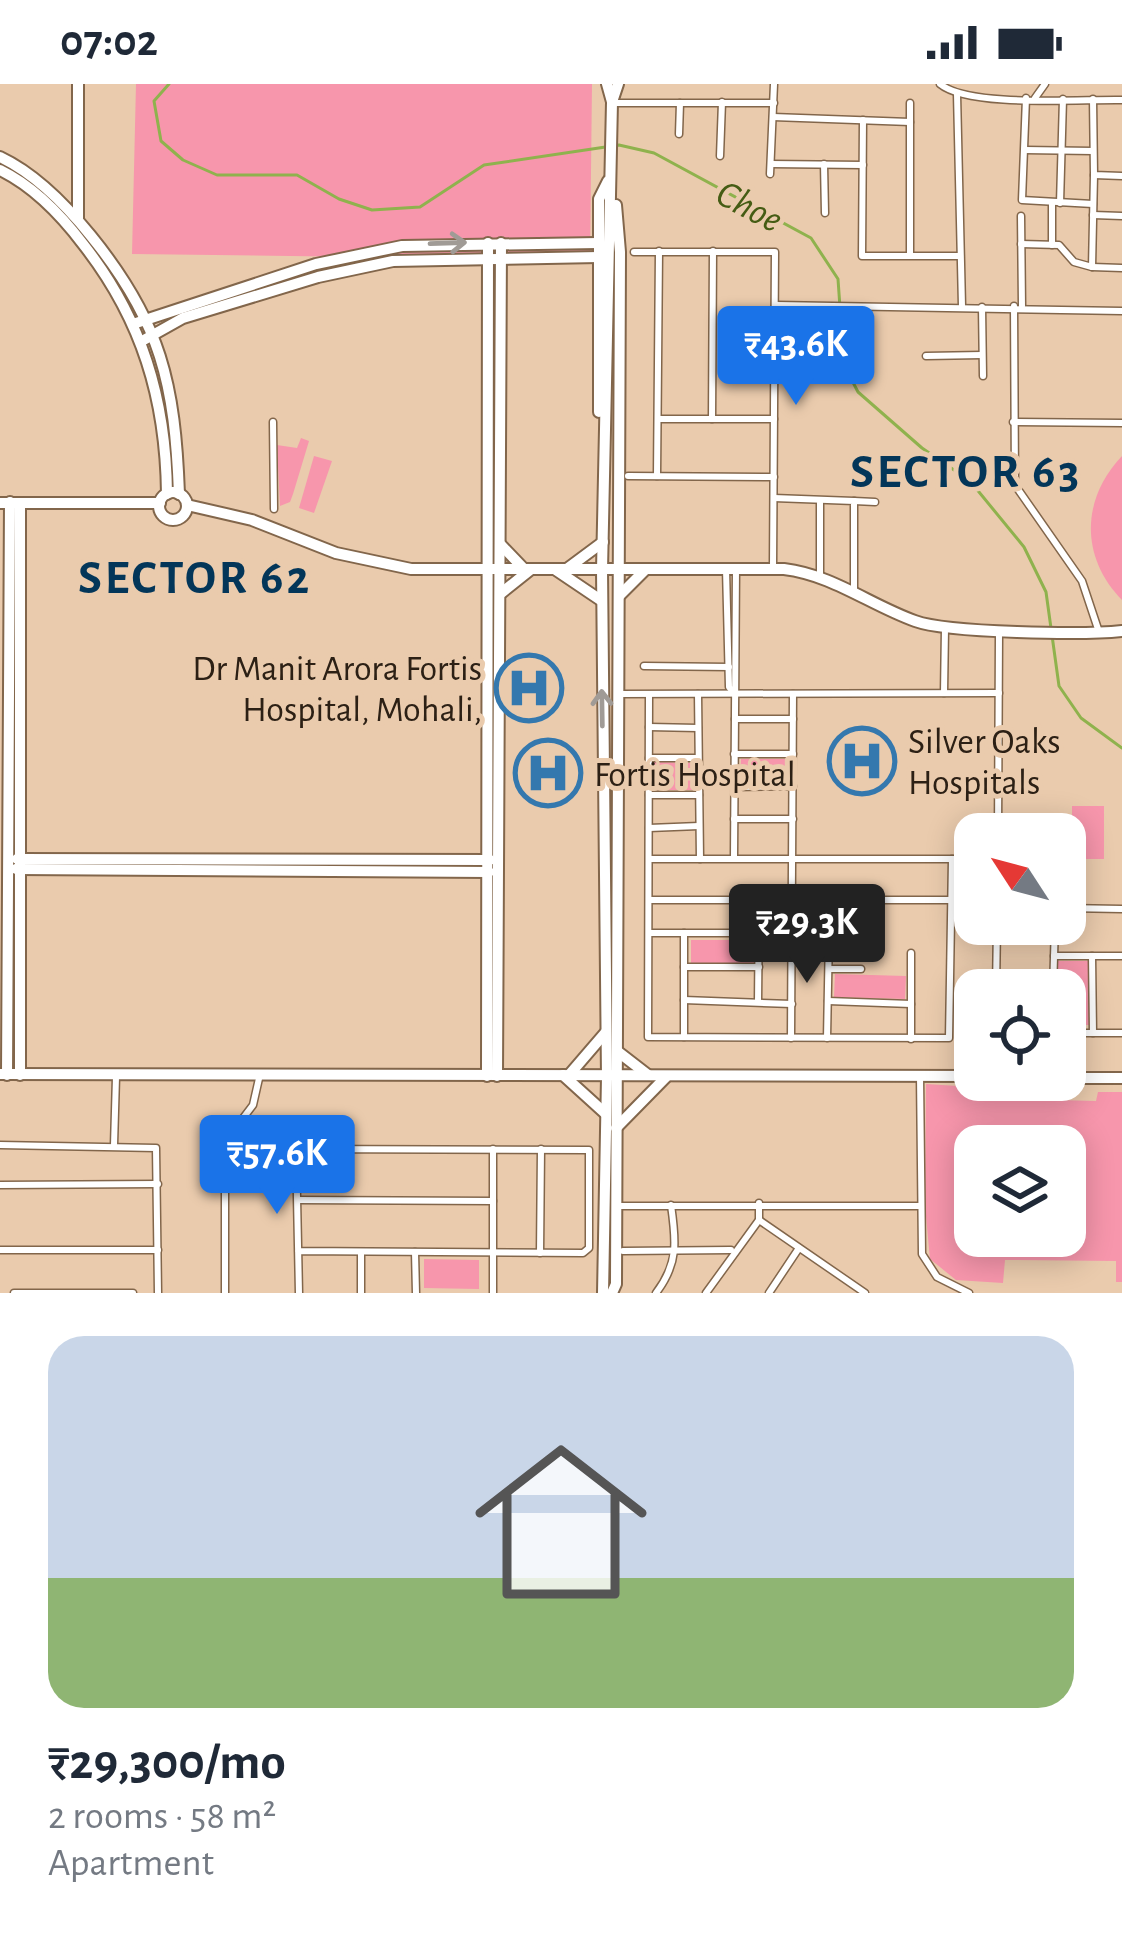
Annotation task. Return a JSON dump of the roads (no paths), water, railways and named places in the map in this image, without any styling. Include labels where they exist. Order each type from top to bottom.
[{"type":"street","points":[[78,84],[78,219]]},
{"type":"street","points":[[607,84],[613,103]]},
{"type":"street","points":[[599,545],[612,122],[619,84]]},
{"type":"street","points":[[770,174],[775,84]]},
{"type":"street","points":[[940,84],[956,94],[1122,100]]},
{"type":"street","points":[[1045,84],[1031,98],[1022,200],[1093,204]]},
{"type":"street","points":[[956,94],[962,306]]},
{"type":"street","points":[[1052,245],[1063,99]]},
{"type":"street","points":[[1092,267],[1093,99]]},
{"type":"street","points":[[720,156],[722,102]]},
{"type":"street","points":[[613,103],[774,103]]},
{"type":"street","points":[[680,103],[680,134]]},
{"type":"street","points":[[910,103],[910,256]]},
{"type":"street","points":[[773,117],[910,122]]},
{"type":"street","points":[[863,120],[862,256],[960,256]]},
{"type":"street","points":[[1024,150],[1093,151]]},
{"type":"street","points":[[0,158],[18,166],[78,219],[130,284],[147,319],[148,338],[174,414],[173,499]]},
{"type":"street","points":[[771,164],[863,165]]},
{"type":"street","points":[[824,164],[825,213]]},
{"type":"street","points":[[0,170],[68,225],[111,279],[133,324],[148,338]]},
{"type":"street","points":[[1094,175],[1122,176]]},
{"type":"street","points":[[608,1293],[616,1128],[607,1031],[598,250],[600,194],[610,176]]},
{"type":"street","points":[[609,1206],[604,1179],[606,1114],[617,1051],[620,694],[620,251],[614,177],[610,176]]},
{"type":"street","points":[[1093,215],[1122,216]]},
{"type":"street","points":[[1021,216],[1013,422],[1017,489],[1082,580],[1094,632]]},
{"type":"street","points":[[133,324],[316,264],[409,244],[495,243],[598,250]]},
{"type":"street","points":[[492,1076],[495,243]]},
{"type":"street","points":[[1021,244],[1052,245],[1064,248],[1074,262],[1122,268]]},
{"type":"street","points":[[148,338],[183,318],[318,277],[399,260],[598,250]]},
{"type":"street","points":[[657,476],[659,250]]},
{"type":"street","points":[[712,250],[712,419]]},
{"type":"street","points":[[634,252],[773,250],[773,568]]},
{"type":"street","points":[[776,305],[1122,310]]},
{"type":"street","points":[[982,306],[982,376]]},
{"type":"street","points":[[926,356],[982,356]]},
{"type":"street","points":[[658,418],[775,419]]},
{"type":"street","points":[[273,422],[274,509]]},
{"type":"street","points":[[1013,422],[1122,423]]},
{"type":"street","points":[[493,866],[500,594],[495,570],[500,545],[495,449]]},
{"type":"street","points":[[628,476],[774,477]]},
{"type":"street","points":[[774,498],[874,502]]},
{"type":"street","points":[[954,1076],[9,1074],[14,864],[10,503],[173,499],[252,520],[373,563],[411,569],[773,568],[820,577],[916,622],[945,628],[1122,631]]},
{"type":"street","points":[[820,501],[820,577]]},
{"type":"street","points":[[854,501],[854,591]]},
{"type":"street","points":[[500,545],[527,570]]},
{"type":"street","points":[[561,570],[599,545]]},
{"type":"street","points":[[620,546],[628,561],[642,570]]},
{"type":"street","points":[[731,568],[729,667],[735,694]]},
{"type":"street","points":[[731,568],[738,687],[734,859]]},
{"type":"street","points":[[500,594],[527,570]]},
{"type":"street","points":[[561,570],[602,601]]},
{"type":"street","points":[[620,595],[642,570]]},
{"type":"street","points":[[944,693],[945,628]]},
{"type":"street","points":[[998,813],[999,629]]},
{"type":"street","points":[[644,666],[729,667]]},
{"type":"street","points":[[620,694],[999,693]]},
{"type":"street","points":[[698,694],[700,859]]},
{"type":"street","points":[[791,1038],[794,694]]},
{"type":"street","points":[[648,859],[952,859],[951,1037],[647,1036],[648,859],[649,828],[649,695]]},
{"type":"street","points":[[735,718],[794,718]]},
{"type":"street","points":[[649,727],[698,728]]},
{"type":"street","points":[[734,754],[793,754]]},
{"type":"street","points":[[649,758],[698,758]]},
{"type":"street","points":[[734,787],[793,786]]},
{"type":"street","points":[[649,795],[699,795]]},
{"type":"street","points":[[734,819],[793,819]]},
{"type":"street","points":[[649,828],[699,826]]},
{"type":"street","points":[[14,864],[493,866]]},
{"type":"street","points":[[648,900],[951,900]]},
{"type":"street","points":[[758,1002],[759,900]]},
{"type":"street","points":[[1086,908],[1122,908]]},
{"type":"street","points":[[648,933],[759,933]]},
{"type":"street","points":[[684,933],[684,1037]]},
{"type":"street","points":[[792,934],[863,934]]},
{"type":"street","points":[[826,1038],[829,934]]},
{"type":"street","points":[[1054,945],[1054,969]]},
{"type":"street","points":[[911,953],[911,1039]]},
{"type":"street","points":[[1054,956],[1122,956]]},
{"type":"street","points":[[1093,956],[1093,1033]]},
{"type":"street","points":[[684,967],[759,967]]},
{"type":"street","points":[[828,969],[861,969]]},
{"type":"street","points":[[684,1000],[792,1004]]},
{"type":"street","points":[[828,1001],[911,1004]]},
{"type":"street","points":[[566,1075],[607,1031]]},
{"type":"street","points":[[1086,1033],[1122,1033]]},
{"type":"street","points":[[617,1051],[650,1077]]},
{"type":"street","points":[[114,1145],[116,1073]]},
{"type":"street","points":[[225,1293],[225,1142],[253,1105],[260,1074]]},
{"type":"street","points":[[566,1075],[606,1114]]},
{"type":"street","points":[[920,1076],[922,1253],[929,1268],[948,1285],[969,1293]]},
{"type":"street","points":[[616,1128],[666,1077]]},
{"type":"street","points":[[1086,1078],[1122,1078]]},
{"type":"street","points":[[0,1145],[156,1148],[158,1293]]},
{"type":"street","points":[[298,1251],[587,1252],[589,1150],[298,1148],[297,1200],[298,1251],[299,1293]]},
{"type":"street","points":[[493,1149],[493,1293]]},
{"type":"street","points":[[540,1253],[541,1149]]},
{"type":"street","points":[[589,1179],[604,1179]]},
{"type":"street","points":[[0,1185],[158,1184]]},
{"type":"street","points":[[297,1200],[493,1201]]},
{"type":"street","points":[[706,1293],[759,1220],[759,1203]]},
{"type":"street","points":[[656,1293],[673,1270],[675,1205]]},
{"type":"street","points":[[609,1206],[920,1206]]},
{"type":"street","points":[[759,1220],[865,1293]]},
{"type":"street","points":[[769,1293],[799,1248]]},
{"type":"street","points":[[0,1250],[158,1250]]},
{"type":"street","points":[[623,1251],[730,1250]]},
{"type":"street","points":[[361,1252],[361,1293]]},
{"type":"street","points":[[416,1252],[416,1293]]},
{"type":"street","points":[[14,1293],[133,1293]]},
{"type":"waterway","name":"Choe","points":[[169,84],[154,101],[161,141],[183,160],[217,175],[297,175],[339,199],[372,210],[420,207],[484,165],[619,145],[654,153],[811,238],[838,279],[844,365],[858,392],[922,448],[970,481],[1024,547],[1046,592],[1059,686],[1081,718],[1122,748]]},
{"type":"place","name":"Dr Manit Arora Fortis Hospital, Mohali,","points":[[529,688]]},
{"type":"place","name":"Silver Oaks Hospitals","points":[[862,761]]},
{"type":"place","name":"Fortis Hospital","points":[[548,773]]},
{"type":"district","name":"SECTOR 63","points":[[966,470]]},
{"type":"district","name":"SECTOR 62","points":[[195,576]]}]
